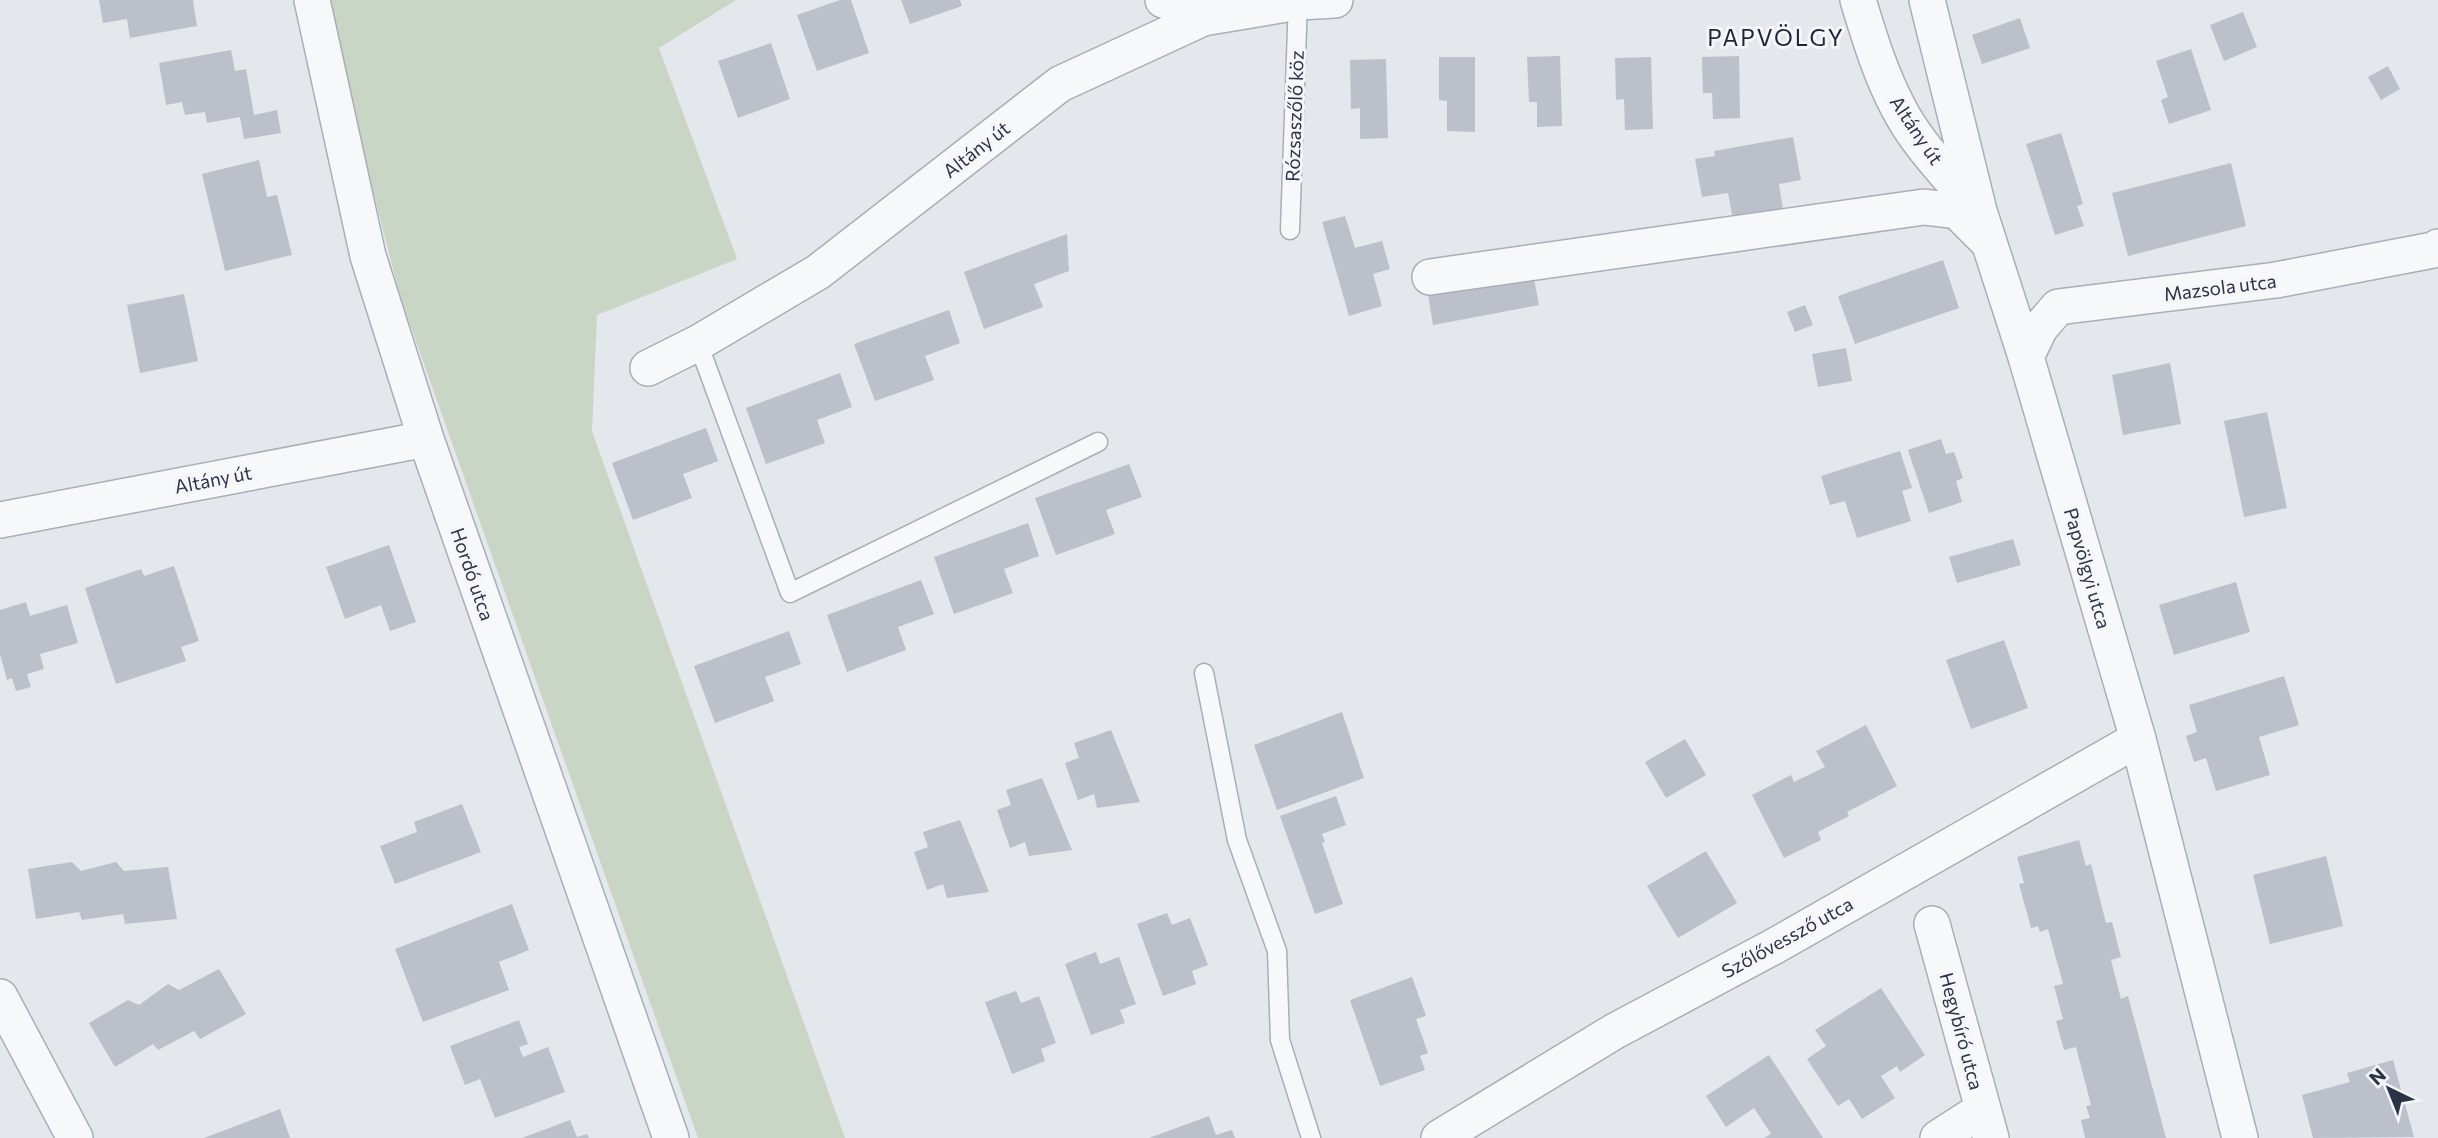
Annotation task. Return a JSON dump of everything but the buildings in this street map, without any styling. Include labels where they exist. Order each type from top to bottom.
[{"type":"street","name":"Hordó utca","points":[[312,0],[368,256],[426,439],[671,1138]]},
{"type":"street","points":[[1163,0],[1180,5],[1203,18]]},
{"type":"street","name":"Altány út","points":[[648,368],[698,343],[818,272],[1060,83],[1203,18],[1298,1],[1335,0]]},
{"type":"street","name":"Altány út","points":[[1858,0],[1877,60],[1899,109],[1927,149],[1979,211]]},
{"type":"street","name":"Papvölgyi utca","points":[[1927,0],[1979,211],[2026,357],[2138,739],[2240,1138]]},
{"type":"street","points":[[1430,277],[1924,206],[1957,211],[1991,244]]},
{"type":"street","name":"Mazsola utca","points":[[2026,357],[2040,328],[2058,307],[2276,281],[2438,247]]},
{"type":"street","name":"Altány út","points":[[0,520],[426,439]]},
{"type":"street","name":"Szőlővessző utca","points":[[1439,1138],[1615,1031],[1773,947],[2138,739]]},
{"type":"street","name":"Hegybíró utca","points":[[1932,924],[1987,1124]]},
{"type":"street","points":[[0,997],[75,1138]]},
{"type":"street","points":[[1938,1138],[1987,1124]]},
{"type":"lane","name":"Rózsaszőlő köz","points":[[1290,230],[1298,1]]},
{"type":"lane","points":[[698,343],[790,593],[1098,442]]},
{"type":"lane","points":[[1204,673],[1237,840],[1277,951],[1280,1040],[1311,1138]]},
{"type":"green space","points":[[324,0],[736,0],[659,48],[737,259],[597,315],[592,431],[845,1138],[698,1138],[400,296]]},
{"type":"district","name":"PAPVÖLGY","points":[[1776,37]]}]
